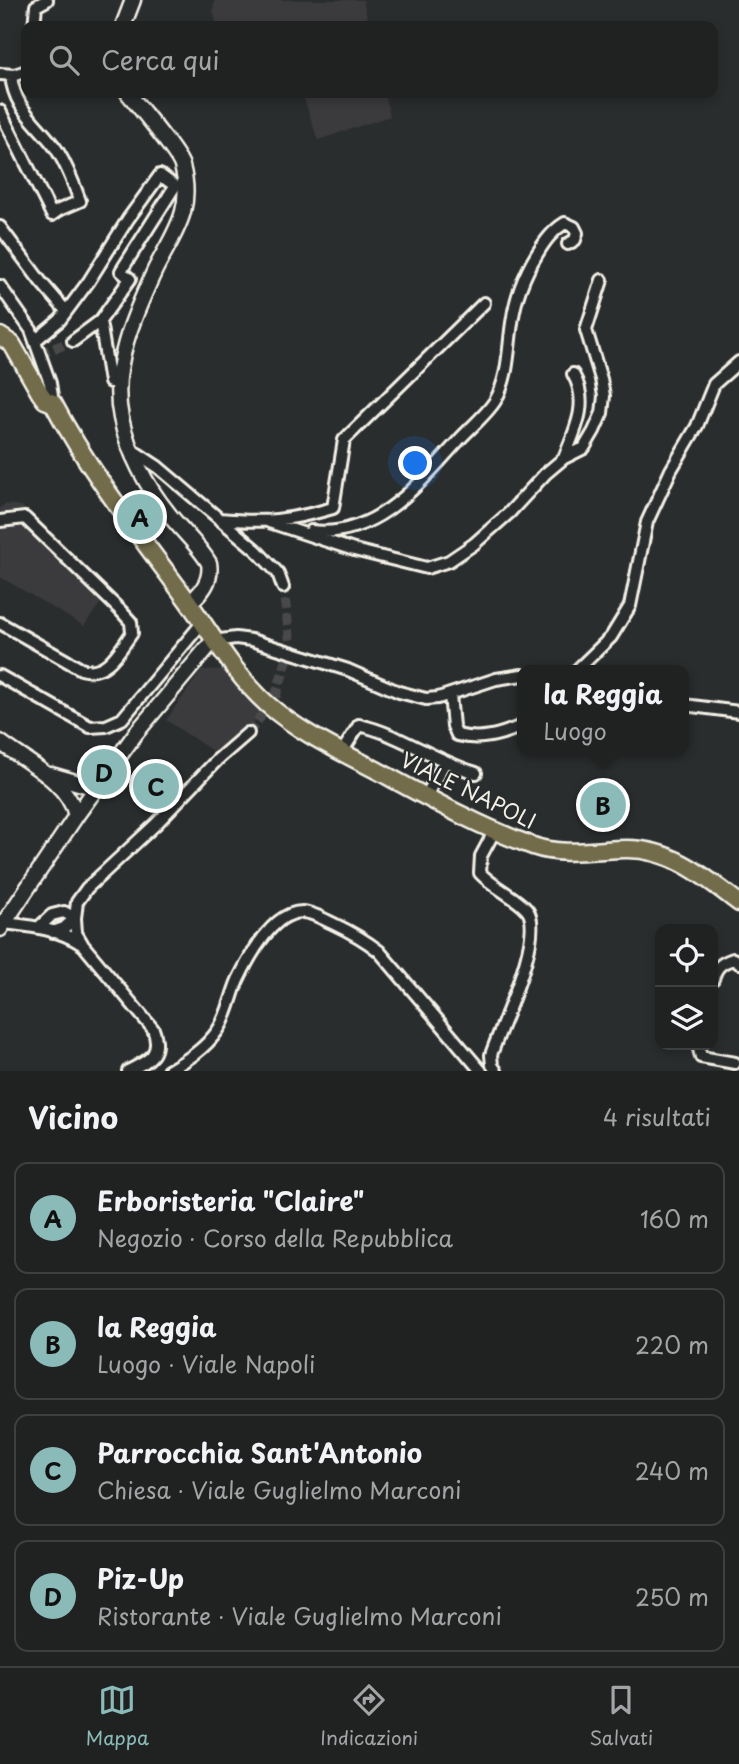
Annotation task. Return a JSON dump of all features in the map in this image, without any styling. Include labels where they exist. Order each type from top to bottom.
[{"type":"main road","points":[[125,21],[133,0]]},
{"type":"main road","points":[[132,98],[181,162],[186,192],[184,215],[133,321],[120,363],[118,383],[121,420],[132,450],[156,497],[209,563],[209,578],[189,603]]},
{"type":"main road","name":"VIALE NAPOLI","points":[[0,336],[12,344],[40,393],[45,400],[53,403],[100,482],[189,603],[213,641],[266,704],[342,752],[495,830],[539,848],[558,851],[629,849],[653,852],[675,859],[699,872],[739,903]]},
{"type":"main road","points":[[2,926],[136,733],[213,641]]},
{"type":"main road","points":[[0,742],[40,771],[69,798],[76,816]]},
{"type":"main road","points":[[40,771],[96,788]]},
{"type":"street","points":[[34,21],[36,6],[47,0]]},
{"type":"street","points":[[1,116],[52,215],[80,201],[71,175],[58,153],[20,107],[6,75]]},
{"type":"street","points":[[35,341],[54,326],[89,281],[128,219],[160,175],[175,186],[121,271],[131,279],[100,321],[74,341]]},
{"type":"street","points":[[291,529],[317,532],[347,528],[374,519],[402,501],[418,485],[495,401],[508,363],[512,321],[519,289],[529,266],[555,229],[565,223],[574,227],[578,233],[575,240],[568,244]]},
{"type":"street","points":[[0,227],[66,311]]},
{"type":"street","points":[[269,522],[354,550],[427,568],[449,561],[474,544],[509,513],[545,474],[564,458],[584,447],[602,413],[604,396],[601,379],[586,330],[602,280]]},
{"type":"street","points":[[0,286],[31,330],[50,383],[53,403]]},
{"type":"street","points":[[219,519],[269,522],[290,520],[333,508],[344,440],[484,303]]},
{"type":"street","points":[[100,321],[110,382],[118,383]]},
{"type":"street","points":[[582,665],[611,637],[630,606],[648,522],[671,470],[696,426],[714,384],[739,362]]},
{"type":"street","points":[[564,458],[581,411],[582,397],[573,374]]},
{"type":"street","points":[[132,450],[158,467],[268,561],[278,573],[283,587]]},
{"type":"street","points":[[0,521],[25,518],[121,611],[131,622],[132,633],[100,670],[91,672],[0,623]]},
{"type":"street","points":[[0,676],[90,727],[106,726],[122,719],[202,623]]},
{"type":"street","points":[[213,641],[236,638],[251,640],[348,670],[426,699],[450,695],[496,679],[517,676]]},
{"type":"street","points":[[450,695],[453,726],[457,735],[490,738],[517,728]]},
{"type":"street","points":[[689,706],[739,712]]},
{"type":"street","points":[[342,752],[359,725],[383,731],[445,762],[476,773]]},
{"type":"street","points":[[128,1071],[148,1062],[154,1054],[157,1038],[153,1029],[83,945],[76,933],[77,902],[87,888],[248,733]]},
{"type":"street","points":[[426,796],[445,762]]},
{"type":"street","points":[[495,830],[481,856],[480,873],[526,909],[532,926],[531,941],[523,967],[491,1055],[496,1071]]},
{"type":"street","points":[[38,928],[52,915],[64,912],[75,918]]},
{"type":"street","points":[[168,1071],[198,1053],[219,1029],[238,979],[265,934],[283,918],[300,912],[309,913],[346,930],[379,951],[481,1071]]},
{"type":"street","points":[[53,932],[64,928],[75,918]]},
{"type":"street","points":[[2,926],[38,928],[74,938],[83,945]]},
{"type":"street","points":[[718,967],[733,959],[739,963]]},
{"type":"street","points":[[699,1050],[701,1057],[735,1063]]},
{"type":"shaded area","points":[[215,0],[363,0],[368,21],[216,21],[213,9]]},
{"type":"shaded area","points":[[304,98],[385,98],[390,116],[318,140]]},
{"type":"shaded area","points":[[7,504],[22,506],[107,594],[84,626],[0,577],[0,507]]},
{"type":"shaded area","points":[[231,669],[266,709],[243,734],[217,754],[166,720],[202,670]]},
{"type":"tunnel","points":[[40,354],[73,341]]},
{"type":"tunnel","points":[[248,733],[275,698],[291,647],[283,587]]},
{"type":"place","name":"Erboristeria \"Claire\"","points":[[140,517]]},
{"type":"place","name":"Piz-Up","points":[[104,772]]},
{"type":"place","name":"Parrocchia Sant'Antonio","points":[[156,786]]},
{"type":"place","name":"la Reggia","points":[[603,805]]}]
